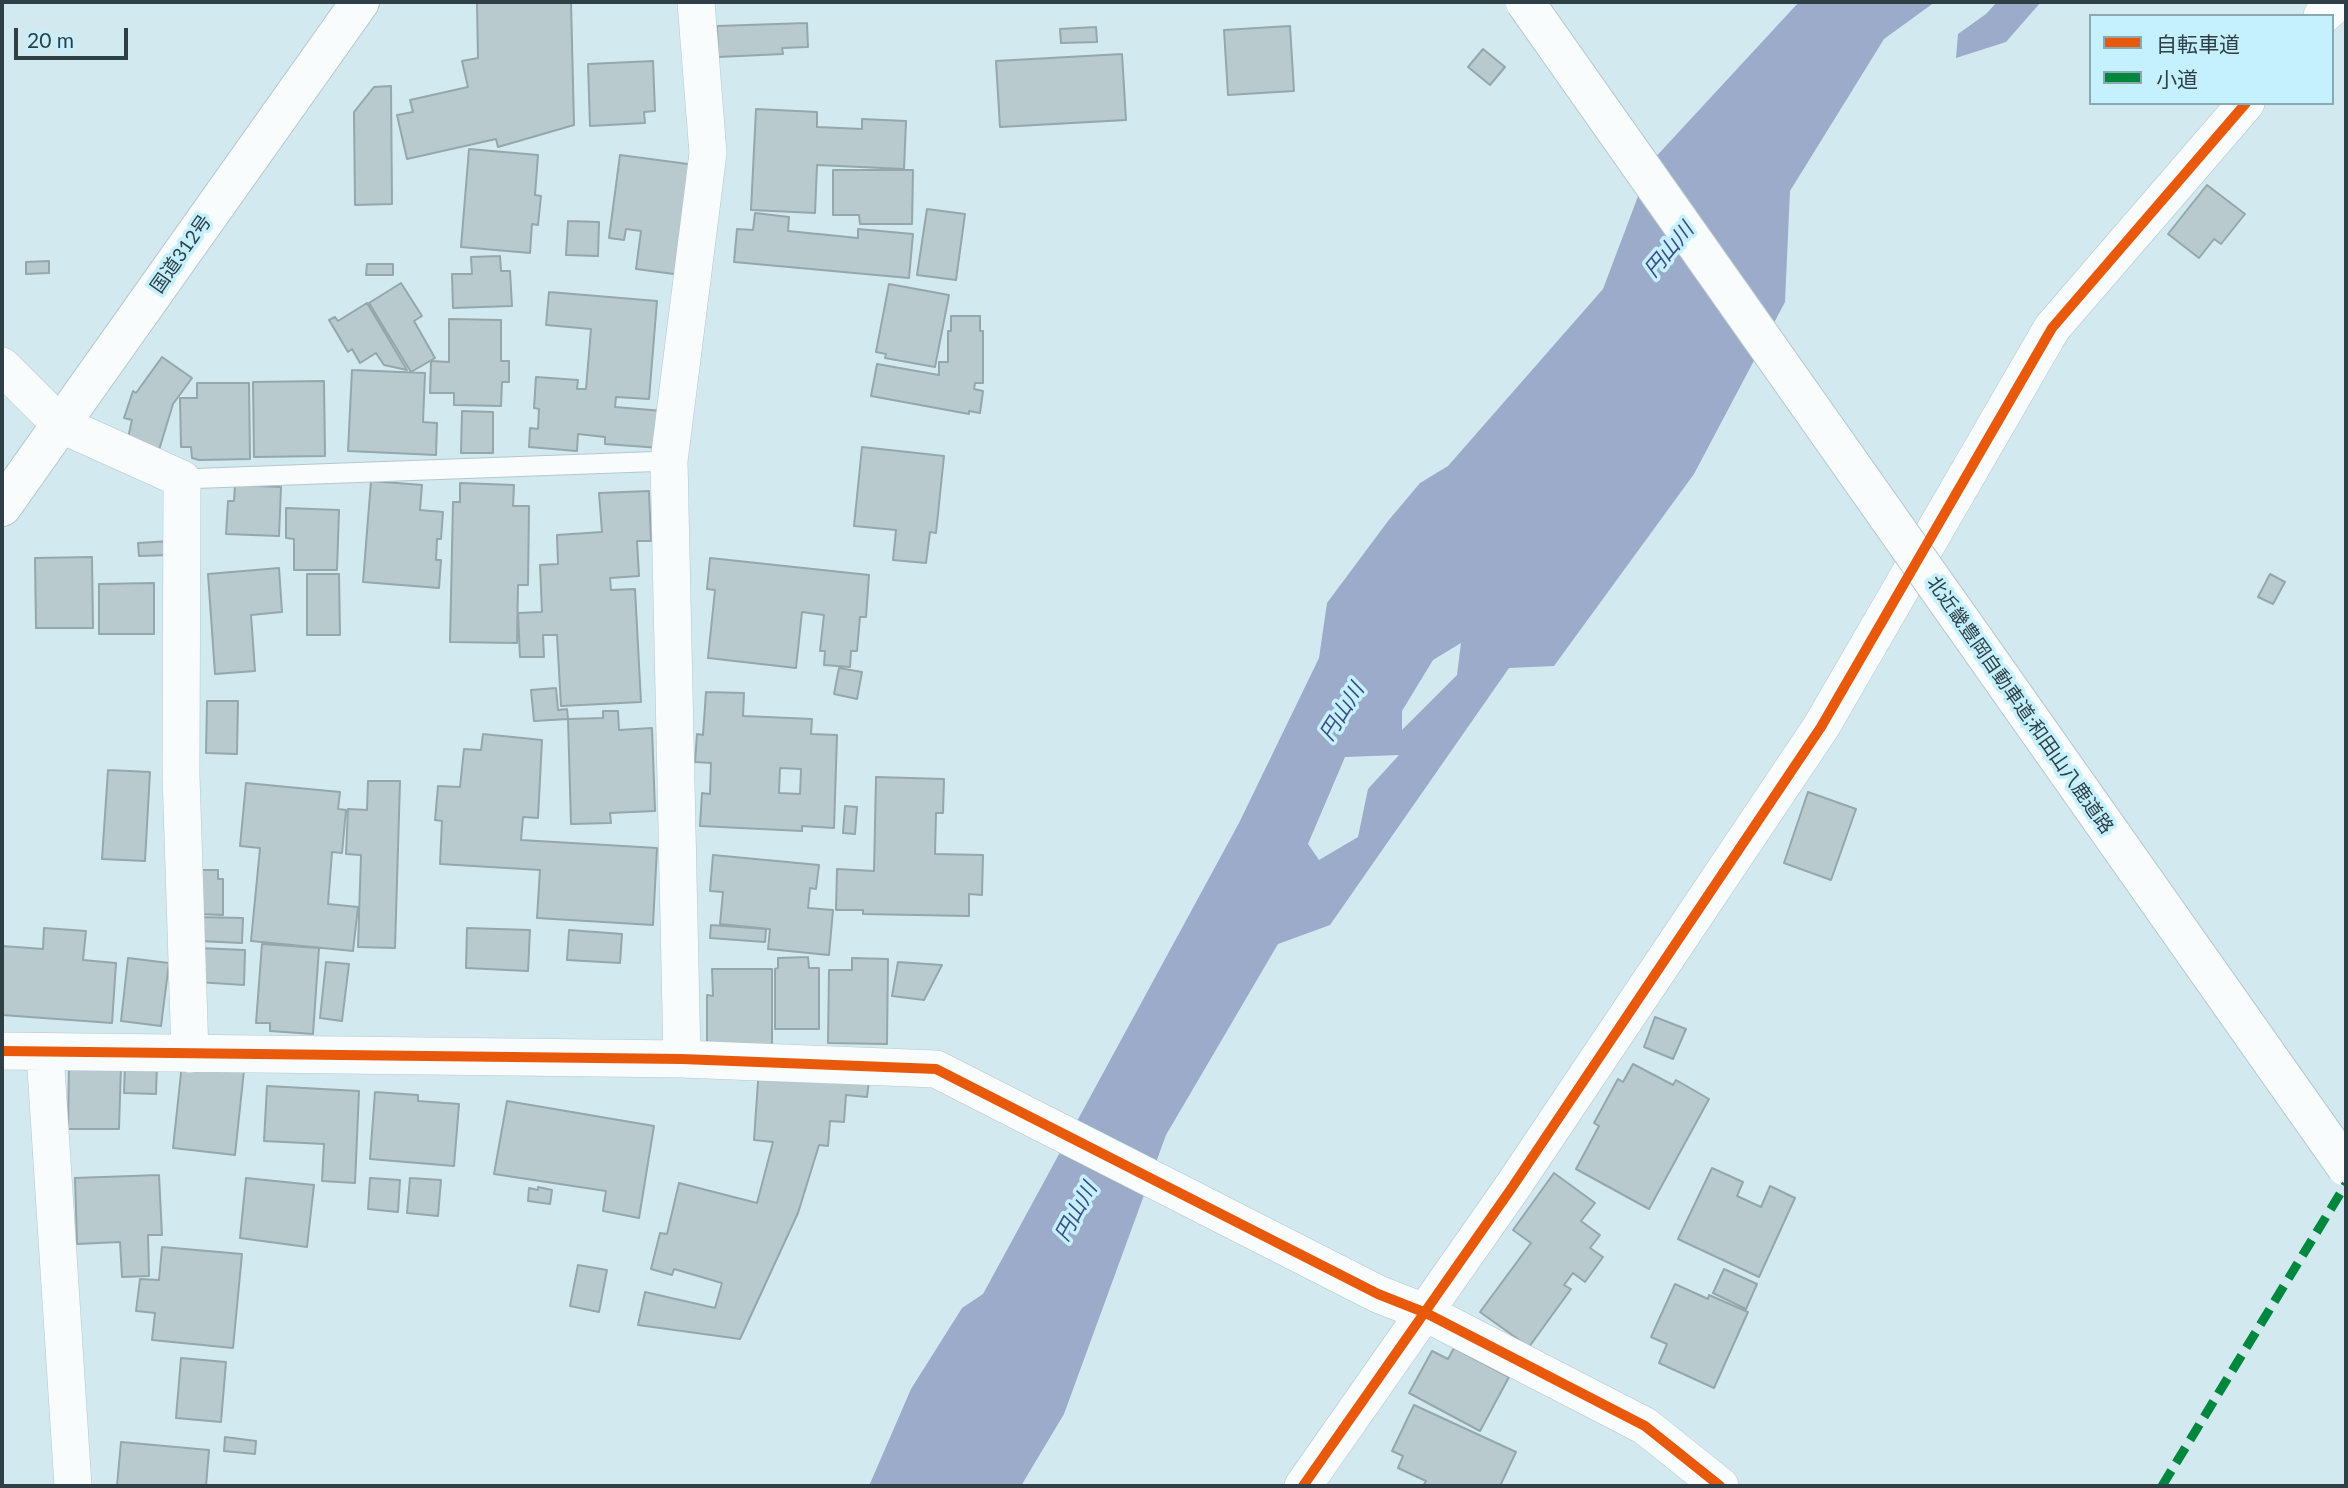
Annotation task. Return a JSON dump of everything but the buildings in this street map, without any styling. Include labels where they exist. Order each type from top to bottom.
[{"type":"highway","name":"国道312号","points":[[2,507],[360,2]]},
{"type":"highway","name":"北近畿豊岡自動車道;和田山八鹿道路","points":[[1525,2],[2346,1167]]},
{"type":"street","points":[[682,1059],[669,461],[708,153],[696,2]]},
{"type":"street","points":[[2324,14],[2338,2]]},
{"type":"street","points":[[1303,1486],[1426,1313],[1821,727],[2052,328],[2244,105]]},
{"type":"street","points":[[2,366],[60,424],[182,479],[181,775],[190,1054]]},
{"type":"street","points":[[2,1051],[682,1059],[936,1069],[1378,1294],[1426,1313],[1646,1426],[1720,1486]]},
{"type":"street","points":[[45,1053],[73,1486]]},
{"type":"lane","points":[[182,479],[669,461]]},
{"type":"water","name":"円山川","points":[[1799,2],[1935,2],[1884,39],[1790,191],[1785,302],[1694,474],[1554,666],[1509,668],[1330,925],[1278,944],[1166,1135],[1064,1414],[1021,1486],[869,1486],[911,1389],[962,1308],[983,1294],[1239,823],[1319,658],[1327,603],[1420,483],[1448,466],[1603,289],[1651,162]],"holes":[[[1461,643],[1457,675],[1402,730],[1402,711],[1433,660]],[[1399,755],[1368,789],[1358,837],[1319,860],[1308,844],[1345,757]]]},
{"type":"water","points":[[1997,2],[2041,2],[2006,42],[1956,58],[1958,34],[1986,14]]},
{"type":"marked path","points":[[2162,1486],[2346,1184]]},
{"type":"cycle path","points":[[1303,1486],[1511,1189],[1821,727],[2052,328],[2244,105]]},
{"type":"cycle path","points":[[2,1051],[682,1059],[936,1069],[1378,1294],[1426,1313],[1645,1426],[1720,1486]]}]
